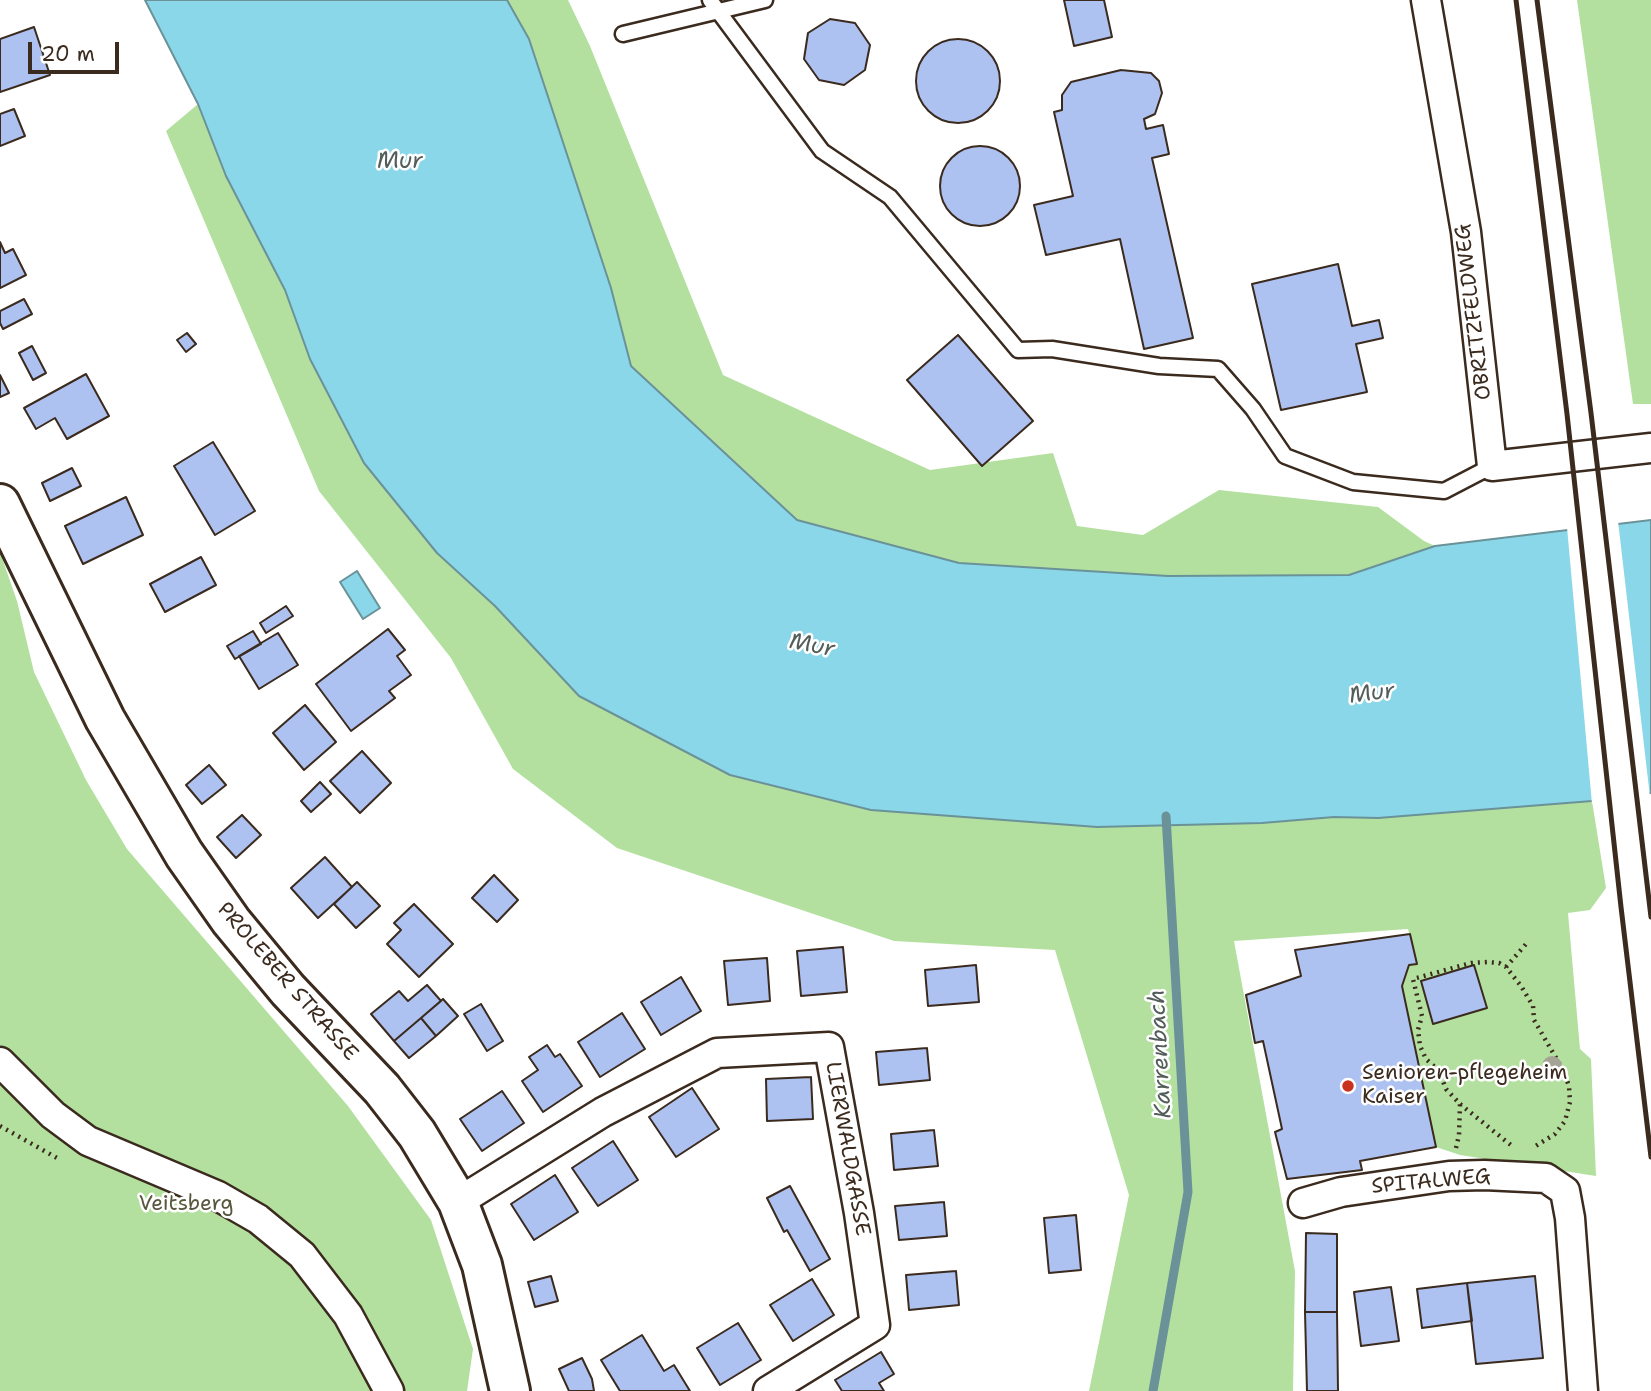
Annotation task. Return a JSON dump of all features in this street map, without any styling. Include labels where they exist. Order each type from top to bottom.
[{"type":"main road","name":"PROLEBER STRASSE","points":[[0,504],[105,719],[184,854],[231,921],[288,990],[382,1089],[417,1134],[458,1202],[482,1265],[510,1391]]},
{"type":"street","name":"OBRITZFELDWEG","points":[[1424,2],[1466,232],[1492,466]]},
{"type":"street","points":[[1492,466],[1651,448]]},
{"type":"street","name":"LIERWALDGASSE","points":[[458,1202],[603,1112],[717,1053],[829,1047],[859,1213],[875,1325],[768,1391]]},
{"type":"street","points":[[0,1062],[53,1115],[88,1141],[218,1196],[258,1219],[302,1255],[348,1315],[389,1391]]},
{"type":"street","name":"SPITALWEG","points":[[1303,1203],[1340,1192],[1449,1176],[1546,1178],[1565,1191],[1570,1218],[1583,1391]]},
{"type":"lane","points":[[623,34],[713,6],[765,0]]},
{"type":"lane","points":[[713,6],[822,150],[890,197],[1018,350],[1052,349],[1158,366],[1219,369],[1253,409],[1285,456],[1353,482],[1444,491],[1492,466]]},
{"type":"path","points":[[1506,967],[1526,944]]},
{"type":"path","points":[[1519,1148],[1512,1147],[1460,1104],[1446,1089],[1439,1071],[1426,1059],[1420,1046],[1418,1030],[1422,1016],[1413,979],[1471,963],[1499,963],[1506,967],[1533,1006],[1534,1020],[1563,1070],[1569,1086],[1570,1102],[1565,1121],[1555,1134],[1541,1144],[1527,1149]]},
{"type":"path","points":[[1449,1176],[1459,1135],[1460,1104]]},
{"type":"path","points":[[0,1126],[58,1158]]},
{"type":"green space","points":[[507,0],[568,0],[590,46],[723,375],[930,470],[1053,453],[1077,526],[1143,535],[1219,490],[1378,507],[1435,546],[1349,575],[1168,576],[959,563],[797,520],[631,366],[611,288],[529,39]]},
{"type":"green space","points":[[1577,0],[1651,0],[1651,404],[1633,404]]},
{"type":"green space","points":[[198,104],[226,176],[285,290],[310,359],[364,463],[437,553],[495,606],[579,696],[730,775],[871,810],[1097,827],[1262,823],[1334,817],[1378,818],[1592,801],[1606,888],[1590,910],[1568,913],[1580,1049],[1591,1059],[1596,1176],[1460,1155],[1436,1147],[1402,986],[1409,965],[1417,963],[1408,929],[1234,941],[1295,1271],[1293,1391],[1089,1391],[1129,1195],[1055,950],[894,941],[617,848],[513,769],[451,658],[319,491],[166,131]]},
{"type":"green space","name":"Veitsberg","points":[[0,552],[17,601],[34,672],[86,780],[127,849],[348,1106],[431,1220],[473,1349],[467,1391],[0,1391]]},
{"type":"water","name":"Mur","points":[[145,0],[507,0],[529,39],[611,288],[631,366],[797,520],[959,563],[1168,576],[1349,575],[1435,546],[1651,520],[1651,793],[1592,801],[1378,818],[1334,817],[1262,823],[1097,827],[871,810],[730,775],[579,696],[495,606],[437,553],[364,463],[310,359],[285,290],[226,176],[198,104]]},
{"type":"water","points":[[357,571],[380,608],[363,619],[340,582]]},
{"type":"pier","points":[[1618,521],[1650,797],[1592,804],[1567,527]]},
{"type":"building","points":[[1064,0],[1104,0],[1112,37],[1074,46]]},
{"type":"building","points":[[830,19],[855,23],[870,45],[865,70],[844,85],[819,80],[804,59],[808,33]]},
{"type":"building","points":[[34,27],[50,75],[0,92],[0,39]]},
{"type":"building","points":[[950,39],[966,39],[982,46],[993,57],[1000,73],[997,97],[988,111],[966,123],[950,123],[934,116],[923,105],[916,89],[916,73],[923,57],[934,46]]},
{"type":"building","points":[[1121,70],[1151,73],[1159,81],[1162,93],[1155,114],[1144,119],[1146,129],[1163,125],[1169,154],[1152,158],[1193,338],[1144,349],[1120,239],[1046,255],[1034,205],[1073,196],[1054,112],[1062,110],[1062,95],[1071,82]]},
{"type":"building","points":[[14,109],[25,136],[0,146],[0,114]]},
{"type":"building","points":[[980,146],[1002,153],[1008,158],[1019,178],[1020,186],[1013,208],[1008,214],[988,225],[980,226],[958,219],[952,214],[941,194],[940,186],[947,164],[952,158],[972,147]]},
{"type":"building","points":[[0,242],[5,253],[13,249],[26,275],[0,288]]},
{"type":"building","points":[[1338,264],[1352,326],[1379,320],[1383,338],[1356,344],[1367,392],[1281,410],[1252,284]]},
{"type":"building","points":[[24,299],[32,314],[3,329],[0,311]]},
{"type":"building","points":[[187,333],[196,344],[186,352],[177,340]]},
{"type":"building","points":[[958,335],[1033,421],[982,466],[907,380]]},
{"type":"building","points":[[32,346],[46,373],[33,380],[19,353]]},
{"type":"building","points":[[86,374],[109,416],[67,439],[55,418],[36,429],[24,408]]},
{"type":"building","points":[[0,375],[9,393],[0,397]]},
{"type":"building","points":[[213,442],[255,511],[215,535],[174,466]]},
{"type":"building","points":[[72,468],[81,486],[50,501],[42,483]]},
{"type":"building","points":[[126,497],[143,535],[83,564],[65,526]]},
{"type":"building","points":[[201,557],[216,585],[165,612],[150,584]]},
{"type":"building","points":[[286,606],[293,616],[266,633],[260,623]]},
{"type":"building","points":[[388,629],[405,650],[397,656],[411,675],[389,691],[395,698],[351,731],[316,684]]},
{"type":"building","points":[[253,631],[261,644],[235,659],[227,646]]},
{"type":"building","points":[[278,633],[298,665],[259,689],[239,656]]},
{"type":"building","points":[[305,705],[336,742],[304,770],[273,733]]},
{"type":"building","points":[[362,751],[391,783],[360,813],[330,781]]},
{"type":"building","points":[[209,765],[226,785],[202,804],[186,785]]},
{"type":"building","points":[[320,782],[331,794],[311,812],[301,801]]},
{"type":"building","points":[[242,815],[261,835],[236,858],[217,837]]},
{"type":"building","points":[[325,857],[352,887],[318,918],[291,888]]},
{"type":"building","points":[[494,875],[518,900],[497,922],[472,898]]},
{"type":"building","points":[[357,882],[380,906],[356,928],[334,904]]},
{"type":"building","points":[[414,904],[453,944],[419,977],[387,944],[401,930],[394,923]]},
{"type":"building","name":"Senioren-pflegeheim Kaiser","points":[[1410,934],[1417,964],[1409,965],[1402,986],[1436,1147],[1360,1161],[1362,1170],[1287,1179],[1275,1132],[1282,1129],[1263,1041],[1255,1043],[1246,995],[1301,976],[1295,950]]},
{"type":"building","points":[[843,947],[847,992],[801,996],[797,951]]},
{"type":"building","points":[[767,958],[770,1001],[728,1005],[724,961]]},
{"type":"building","points":[[976,965],[979,1002],[928,1006],[925,970]]},
{"type":"building","points":[[1474,965],[1487,1008],[1433,1024],[1421,981]]},
{"type":"building","points":[[681,977],[701,1011],[661,1035],[641,1002]]},
{"type":"building","points":[[427,985],[441,1001],[394,1041],[371,1014],[399,991],[408,1001]]},
{"type":"building","points":[[443,999],[458,1016],[436,1036],[421,1018]]},
{"type":"building","points":[[481,1004],[503,1041],[487,1051],[464,1014]]},
{"type":"building","points":[[622,1013],[645,1049],[600,1077],[578,1042]]},
{"type":"building","points":[[421,1018],[436,1036],[409,1058],[394,1041]]},
{"type":"building","points":[[547,1045],[555,1057],[560,1054],[582,1086],[543,1112],[522,1081],[538,1070],[529,1057]]},
{"type":"building","points":[[927,1048],[930,1080],[879,1085],[876,1052]]},
{"type":"building","points":[[811,1077],[813,1119],[767,1121],[766,1079]]},
{"type":"building","points":[[692,1088],[719,1129],[676,1157],[649,1117]]},
{"type":"building","points":[[502,1091],[524,1123],[482,1151],[460,1119]]},
{"type":"building","points":[[934,1130],[938,1166],[894,1170],[891,1134]]},
{"type":"building","points":[[613,1141],[638,1180],[598,1206],[572,1168]]},
{"type":"building","points":[[555,1175],[578,1212],[534,1240],[511,1204]]},
{"type":"building","points":[[790,1186],[830,1259],[810,1271],[787,1230],[784,1232],[767,1198]]},
{"type":"building","points":[[944,1202],[947,1236],[899,1240],[895,1206]]},
{"type":"building","points":[[1076,1215],[1081,1270],[1049,1273],[1044,1218]]},
{"type":"building","points":[[1306,1233],[1337,1234],[1337,1312],[1305,1312]]},
{"type":"building","points":[[956,1271],[959,1305],[909,1310],[906,1275]]},
{"type":"building","points":[[551,1276],[558,1301],[535,1307],[528,1282]]},
{"type":"building","points":[[1535,1276],[1543,1358],[1476,1364],[1467,1283]]},
{"type":"building","points":[[812,1279],[834,1315],[793,1341],[770,1305]]},
{"type":"building","points":[[1467,1283],[1472,1321],[1422,1328],[1417,1289]]},
{"type":"building","points":[[1391,1287],[1399,1341],[1361,1346],[1354,1292]]},
{"type":"building","points":[[1305,1312],[1337,1312],[1338,1391],[1307,1391]]},
{"type":"building","points":[[738,1323],[761,1360],[720,1385],[697,1348]]},
{"type":"building","points":[[642,1335],[664,1371],[674,1365],[690,1391],[620,1391],[601,1360]]},
{"type":"building","points":[[881,1352],[894,1374],[879,1383],[884,1391],[842,1391],[835,1380]]},
{"type":"building","points":[[582,1358],[592,1379],[594,1391],[569,1391],[559,1369]]},
{"type":"waterway","name":"Karrenbach","points":[[1153,1391],[1188,1192],[1166,816]]},
{"type":"railway","points":[[1516,0],[1567,414],[1651,1157]]},
{"type":"railway","points":[[1537,0],[1591,413],[1651,917]]},
{"type":"place","name":"Senioren-pflegeheim Kaiser","points":[[1348,1086]]}]
